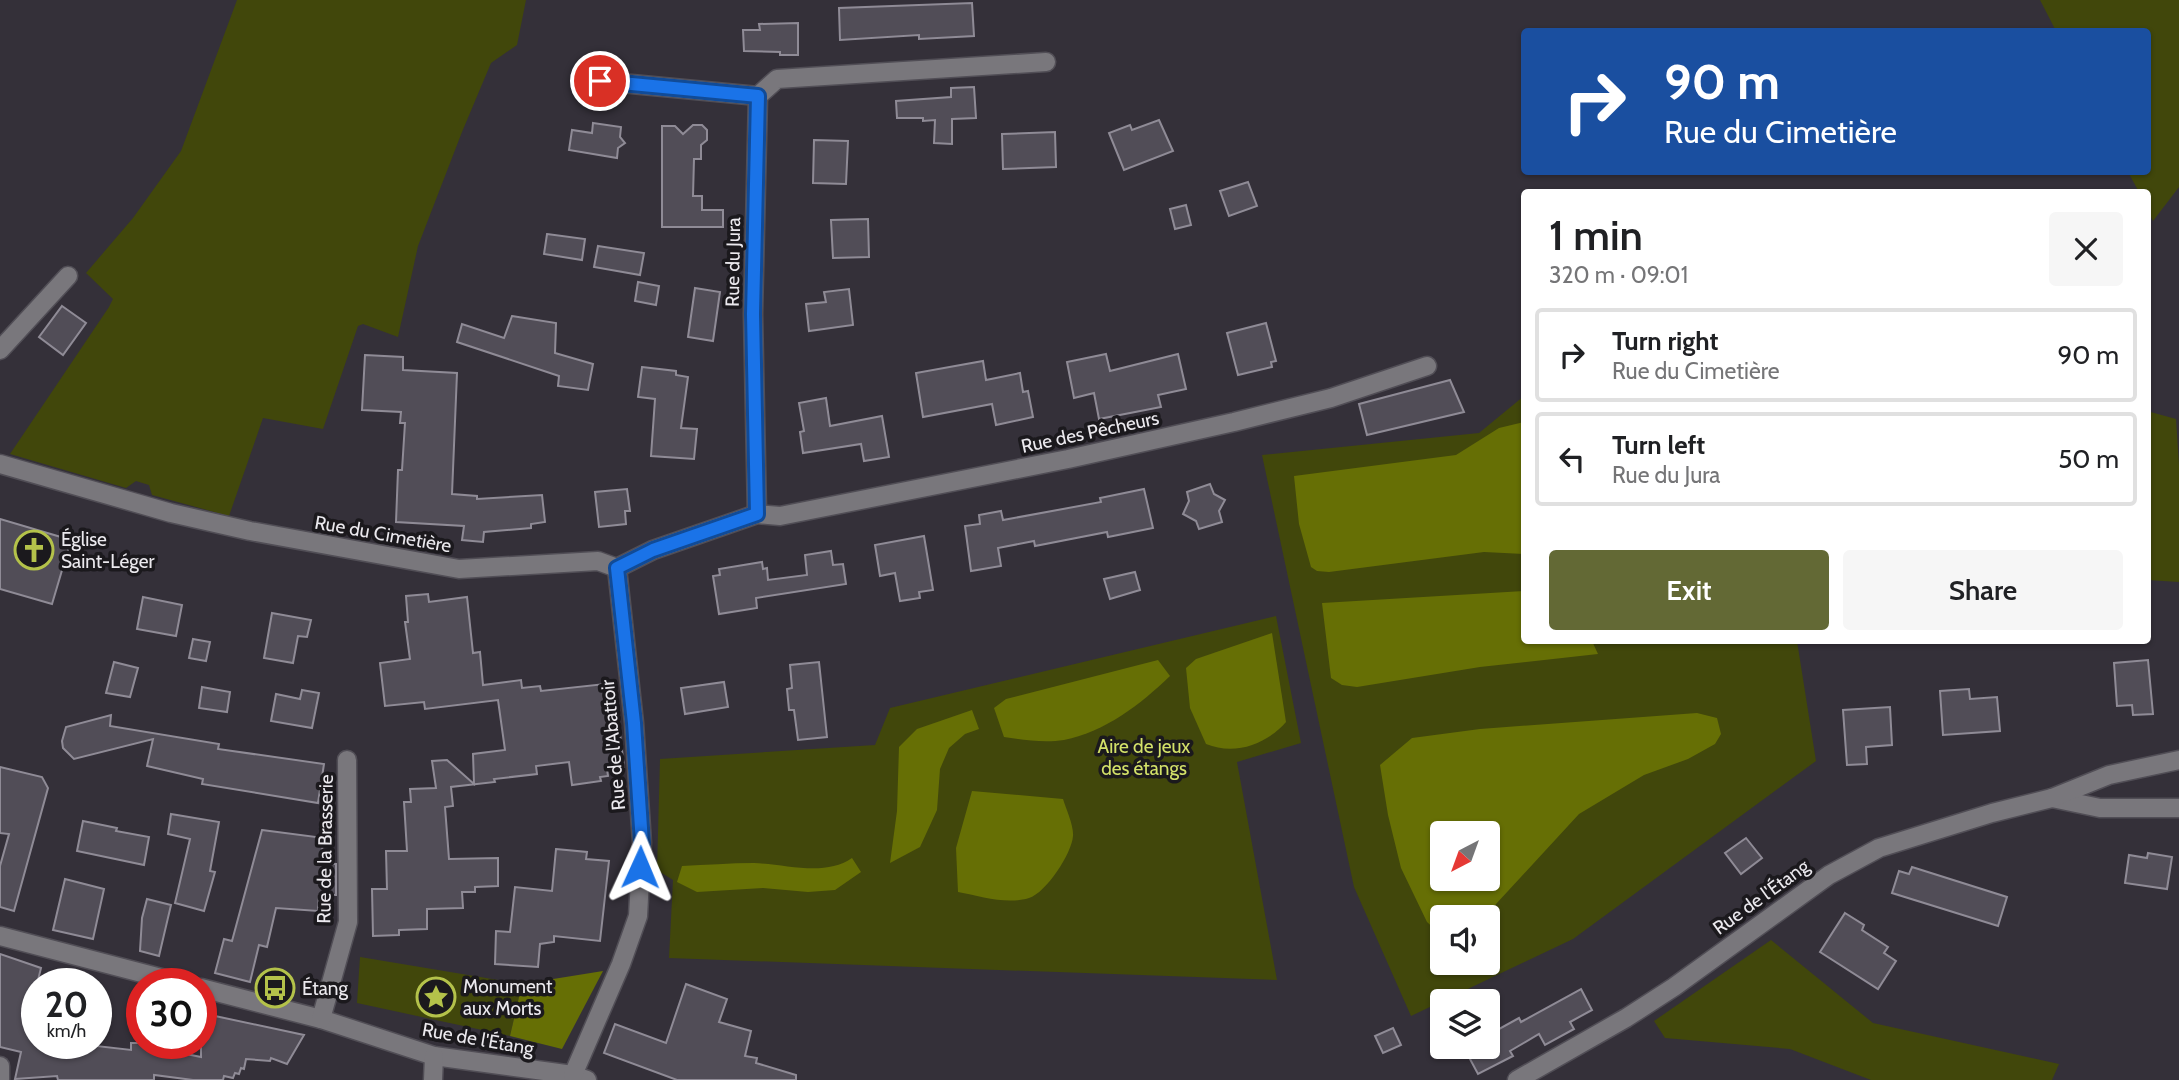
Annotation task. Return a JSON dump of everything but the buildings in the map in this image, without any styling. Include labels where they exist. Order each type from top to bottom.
[{"type":"street","points":[[600,81],[758,96],[777,79],[1046,62]]},
{"type":"street","name":"Rue du Jura","points":[[757,514],[753,314],[758,96]]},
{"type":"street","points":[[0,350],[68,276]]},
{"type":"street","name":"Rue des Pêcheurs","points":[[757,514],[779,516],[1068,459],[1331,398],[1427,366]]},
{"type":"street","name":"Rue du Cimetière","points":[[0,464],[171,513],[250,531],[459,569],[598,561],[617,568]]},
{"type":"street","points":[[617,568],[653,550],[757,514]]},
{"type":"street","name":"Rue de l'Abattoir","points":[[580,1078],[638,916],[642,843],[634,723],[617,568]]},
{"type":"street","name":"Rue de la Brasserie","points":[[321,1019],[348,922],[347,760]]},
{"type":"street","name":"Rue de l'Étang","points":[[1517,1080],[1664,994],[1829,875],[1879,848],[1992,813],[2052,798],[2109,775],[2179,760]]},
{"type":"street","name":"Rue de l'Étang","points":[[2052,798],[2100,808],[2179,808]]},
{"type":"street","points":[[0,936],[126,969]]},
{"type":"street","name":"Rue de l'Étang","points":[[217,992],[321,1019],[434,1056],[580,1078]]},
{"type":"street","points":[[433,1080],[434,1056]]},
{"type":"street","points":[[0,1066],[0,1080]]},
{"type":"green space","points":[[237,0],[526,0],[517,45],[491,63],[418,246],[398,337],[363,324],[358,326],[323,429],[263,418],[229,516],[152,495],[149,485],[136,481],[126,488],[10,454],[113,299],[86,273],[133,218],[181,151]]},
{"type":"green space","points":[[2040,0],[2179,0],[2179,187],[2153,221],[2151,189],[2137,189],[2130,175],[2151,175],[2151,28],[2054,28]]},
{"type":"green space","points":[[1521,398],[1521,644],[1797,644],[1816,761],[1573,939],[1500,974],[1500,905],[1430,905],[1430,975],[1497,975],[1468,989],[1430,989],[1430,1007],[1411,1016],[1354,887],[1262,455],[1479,433]]},
{"type":"green space","points":[[2151,412],[2176,419],[2179,465],[2179,582],[2151,580]]},
{"type":"green space","name":"Aire de jeux des étangs","points":[[1276,616],[1301,743],[1237,762],[1277,980],[669,958],[673,880],[657,870],[660,759],[875,745],[890,708]]},
{"type":"green space","points":[[1771,940],[1873,1023],[2059,1064],[2052,1080],[1871,1080],[1790,1049],[1665,1038],[1654,1021]]},
{"type":"green space","points":[[360,957],[522,984],[510,1036],[357,1003]]},
{"type":"shaded area","points":[[1521,423],[1521,554],[1484,552],[1329,572],[1317,571],[1311,567],[1299,524],[1294,476],[1456,455],[1499,428]]},
{"type":"shaded area","points":[[1521,591],[1521,644],[1593,644],[1598,654],[1480,667],[1357,687],[1342,685],[1331,678],[1322,603]]},
{"type":"shaded area","points":[[1272,633],[1286,722],[1270,736],[1250,746],[1228,749],[1206,744],[1190,708],[1186,668],[1196,659]]},
{"type":"shaded area","points":[[1158,660],[1170,676],[1122,716],[1094,731],[1064,740],[1004,737],[994,708],[1006,699]]},
{"type":"shaded area","points":[[972,710],[979,729],[965,734],[949,748],[940,769],[937,810],[920,847],[890,863],[897,811],[899,747],[917,729]]},
{"type":"shaded area","points":[[1697,713],[1717,718],[1721,734],[1715,744],[1688,759],[1644,775],[1579,814],[1495,905],[1430,905],[1430,925],[1401,868],[1388,815],[1380,765],[1412,738],[1480,729]]},
{"type":"shaded area","points":[[972,791],[1063,799],[1072,827],[1072,843],[1057,872],[1036,895],[1012,901],[958,892],[956,848]]},
{"type":"shaded area","points":[[852,858],[861,872],[835,890],[808,892],[763,888],[697,892],[677,882],[682,866],[754,863],[818,868],[841,864]]},
{"type":"shaded area","points":[[603,971],[562,1049],[510,1036],[522,984]]},
{"type":"place","name":"Église Saint-Léger","points":[[34,550]]},
{"type":"place","name":"Étang","points":[[275,988]]},
{"type":"place","name":"Monument aux Morts","points":[[436,997]]},
{"type":"route","points":[[600,81],[758,96],[753,314],[757,514],[653,550],[617,568],[634,723],[642,843],[640,867]]}]
